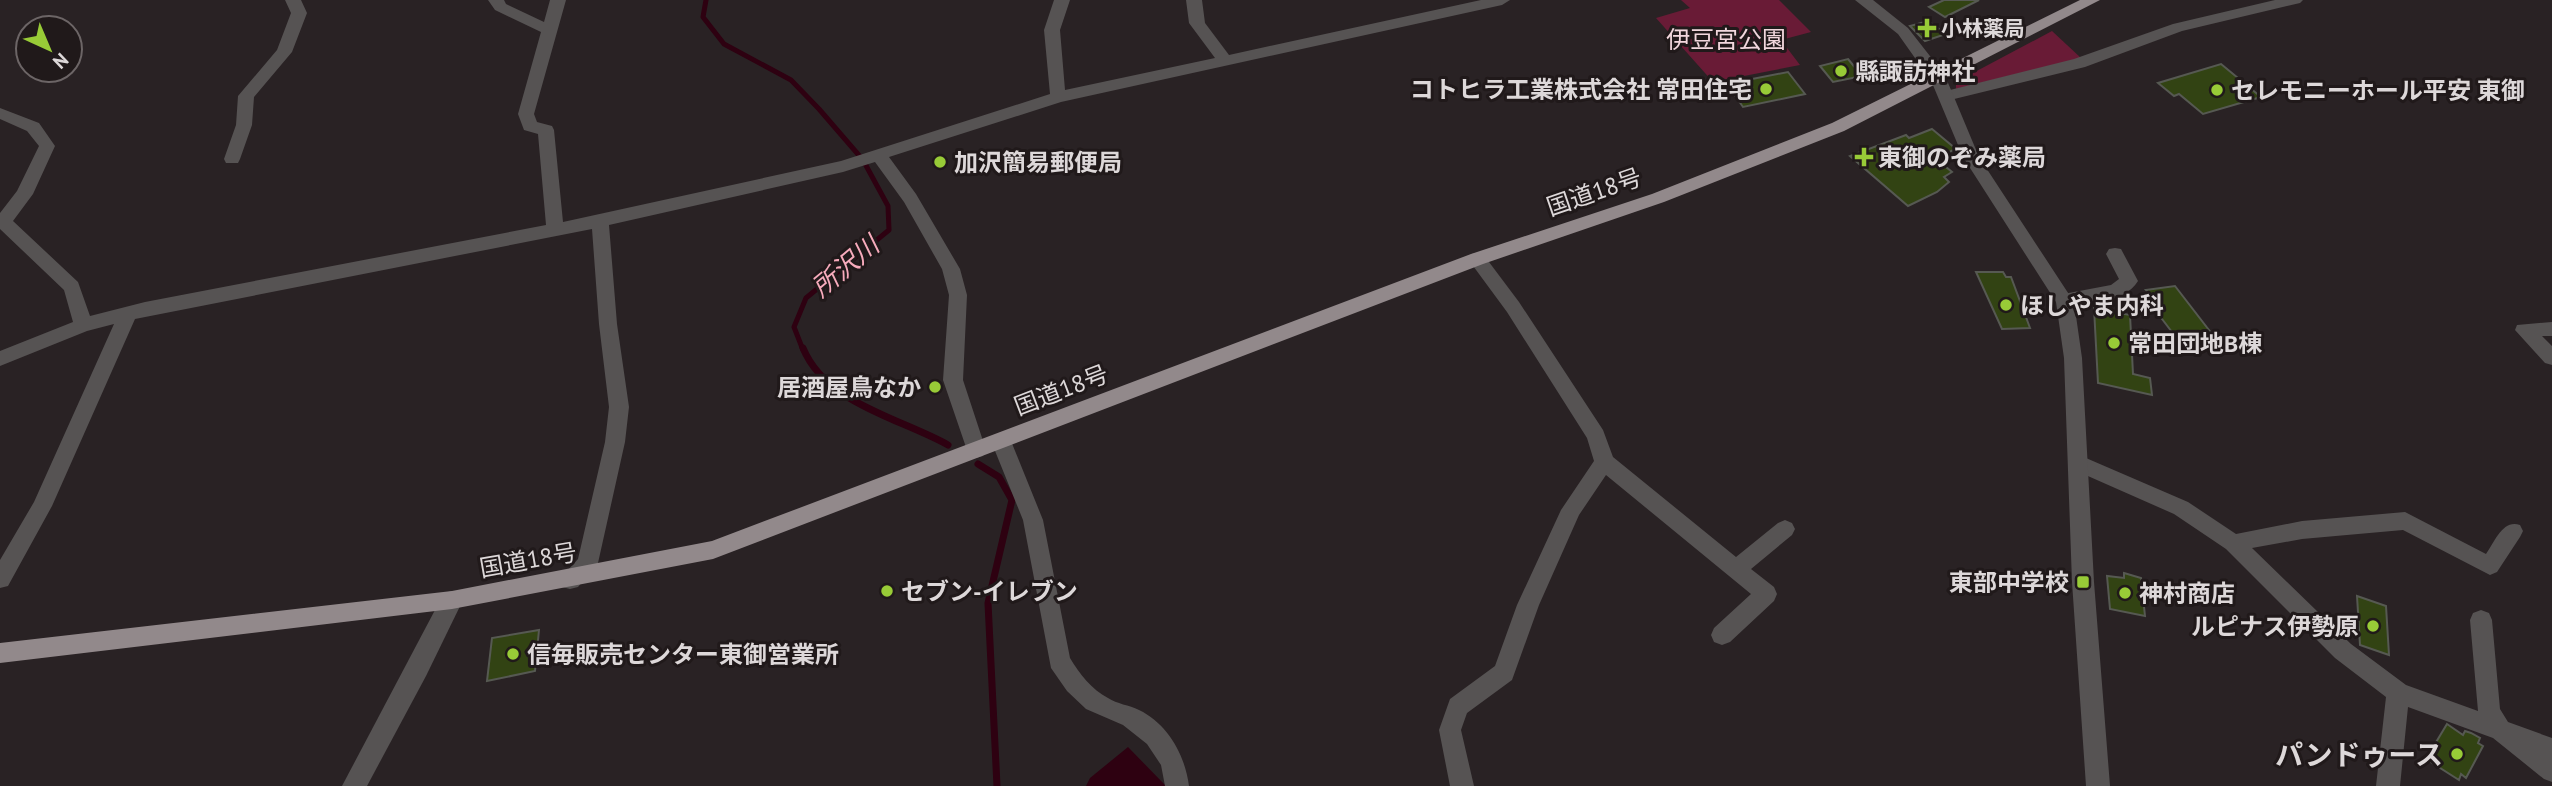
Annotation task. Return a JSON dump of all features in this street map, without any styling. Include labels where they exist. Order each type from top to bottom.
[{"type":"highway","name":"国道18号","points":[[0,653],[452,600],[570,580],[713,550],[1477,259],[1698,183],[1838,127],[2092,0]]},
{"type":"street","points":[[232,159],[243,125],[246,96],[284,52],[299,13],[293,0]]},
{"type":"street","points":[[496,0],[500,7],[549,30]]},
{"type":"street","points":[[555,229],[546,130],[530,126],[526,114],[558,0]]},
{"type":"street","points":[[1058,97],[1052,30],[1062,0]]},
{"type":"street","points":[[1194,0],[1197,23],[1225,61]]},
{"type":"street","points":[[0,359],[83,325],[128,313],[600,220],[843,166],[1058,97],[1502,0]]},
{"type":"street","points":[[1863,0],[1903,31],[1938,78],[1971,157],[2064,300],[2073,358],[2083,582],[2098,786]]},
{"type":"street","points":[[1946,96],[2079,63],[2178,27],[2295,0]]},
{"type":"street","points":[[0,113],[33,127],[47,146],[24,194],[3,222],[72,287],[83,325]]},
{"type":"street","points":[[878,155],[910,198],[951,269],[958,295],[953,380],[976,450]]},
{"type":"street","points":[[570,580],[587,563],[615,442],[619,407],[608,324],[600,220]]},
{"type":"street","points":[[2064,300],[2116,291],[2129,281],[2115,254]]},
{"type":"street","points":[[1477,259],[1513,307],[1596,436],[1604,462],[1766,594],[1722,635]]},
{"type":"street","points":[[0,579],[42,506],[128,313]]},
{"type":"street","points":[[2552,329],[2524,330],[2552,358]]},
{"type":"street","points":[[1001,441],[1032,520],[1059,661],[1069,678],[1096,704],[1133,719],[1162,742],[1177,778],[1177,786]]},
{"type":"street","points":[[1462,786],[1450,730],[1458,706],[1504,673],[1528,605],[1571,510],[1604,462]]},
{"type":"street","points":[[2079,463],[2181,508],[2233,543],[2343,651],[2398,693],[2552,749]]},
{"type":"street","points":[[2233,543],[2302,530],[2405,521],[2490,566],[2513,531]]},
{"type":"street","points":[[1737,568],[1785,528]]},
{"type":"street","points":[[354,786],[452,600]]},
{"type":"street","points":[[2481,620],[2489,711],[2500,730],[2552,771]]},
{"type":"street","points":[[2388,786],[2398,693]]},
{"type":"green space","name":"伊豆宮公園","points":[[1681,0],[1779,0],[1811,32],[1781,40],[1800,65],[1713,82],[1656,18],[1690,8]]},
{"type":"green space","points":[[2052,31],[2081,58],[1956,89],[1956,82]]},
{"type":"shaded area","points":[[1128,747],[1166,786],[1086,786],[1090,778]]},
{"type":"building","points":[[1944,0],[1979,0],[1945,17],[1929,7]]},
{"type":"building","name":"小林薬局","points":[[1928,21],[1946,34],[1925,41],[1910,26]]},
{"type":"building","name":"縣諏訪神社","points":[[1848,59],[1862,76],[1833,82],[1820,66]]},
{"type":"building","name":"セレモニーホール平安 東御","points":[[2221,64],[2261,97],[2203,114],[2179,94],[2174,96],[2158,83]]},
{"type":"building","name":"コトヒラ工業株式会社 常田住宅","points":[[1788,72],[1805,94],[1743,107],[1727,84]]},
{"type":"building","points":[[1932,129],[1956,149],[1935,158],[1952,172],[1944,177],[1949,182],[1937,192],[1908,206],[1850,156],[1906,135],[1909,138]]},
{"type":"building","name":"ほしやま内科","points":[[1976,272],[2003,272],[2006,277],[2011,277],[2030,328],[2002,329]]},
{"type":"building","points":[[2175,286],[2212,334],[2186,338],[2184,335],[2175,336],[2143,294],[2149,293],[2146,290]]},
{"type":"building","name":"常田団地B棟","points":[[2094,308],[2130,315],[2133,374],[2150,378],[2152,395],[2098,383]]},
{"type":"building","name":"神村商店","points":[[2124,573],[2141,578],[2145,616],[2110,609],[2107,576],[2124,578]]},
{"type":"building","name":"ルピナス伊勢原","points":[[2357,596],[2386,606],[2389,655],[2360,645]]},
{"type":"building","name":"信毎販売センター東御営業所","points":[[539,630],[535,671],[487,681],[492,638]]},
{"type":"building","name":"パンドゥース","points":[[2447,724],[2463,735],[2465,731],[2480,738],[2478,743],[2483,746],[2466,778],[2461,774],[2459,780],[2426,759]]},
{"type":"waterway","name":"所沢川","points":[[706,0],[703,17],[724,44],[791,80],[863,160],[888,206],[889,230],[806,298],[794,327],[803,350]]},
{"type":"waterway","name":"所沢川","points":[[803,348],[814,367],[846,396],[948,445]]},
{"type":"waterway","name":"所沢川","points":[[978,464],[999,477],[1012,500],[988,603],[997,786]]},
{"type":"place","name":"小林薬局","points":[[1927,28]]},
{"type":"place","name":"縣諏訪神社","points":[[1841,71]]},
{"type":"place","name":"コトヒラ工業株式会社 常田住宅","points":[[1766,89]]},
{"type":"place","name":"セレモニーホール平安 東御","points":[[2217,90]]},
{"type":"place","name":"東御のぞみ薬局","points":[[1864,157]]},
{"type":"place","name":"加沢簡易郵便局","points":[[940,162]]},
{"type":"place","name":"ほしやま内科","points":[[2006,305]]},
{"type":"place","name":"常田団地B棟","points":[[2114,343]]},
{"type":"place","name":"居酒屋鳥なか","points":[[935,387]]},
{"type":"place","name":"東部中学校","points":[[2083,582]]},
{"type":"place","name":"セブン-イレブン","points":[[887,591]]},
{"type":"place","name":"神村商店","points":[[2125,593]]},
{"type":"place","name":"ルピナス伊勢原","points":[[2373,626]]},
{"type":"place","name":"信毎販売センター東御営業所","points":[[513,654]]},
{"type":"place","name":"パンドゥース","points":[[2457,754]]}]
